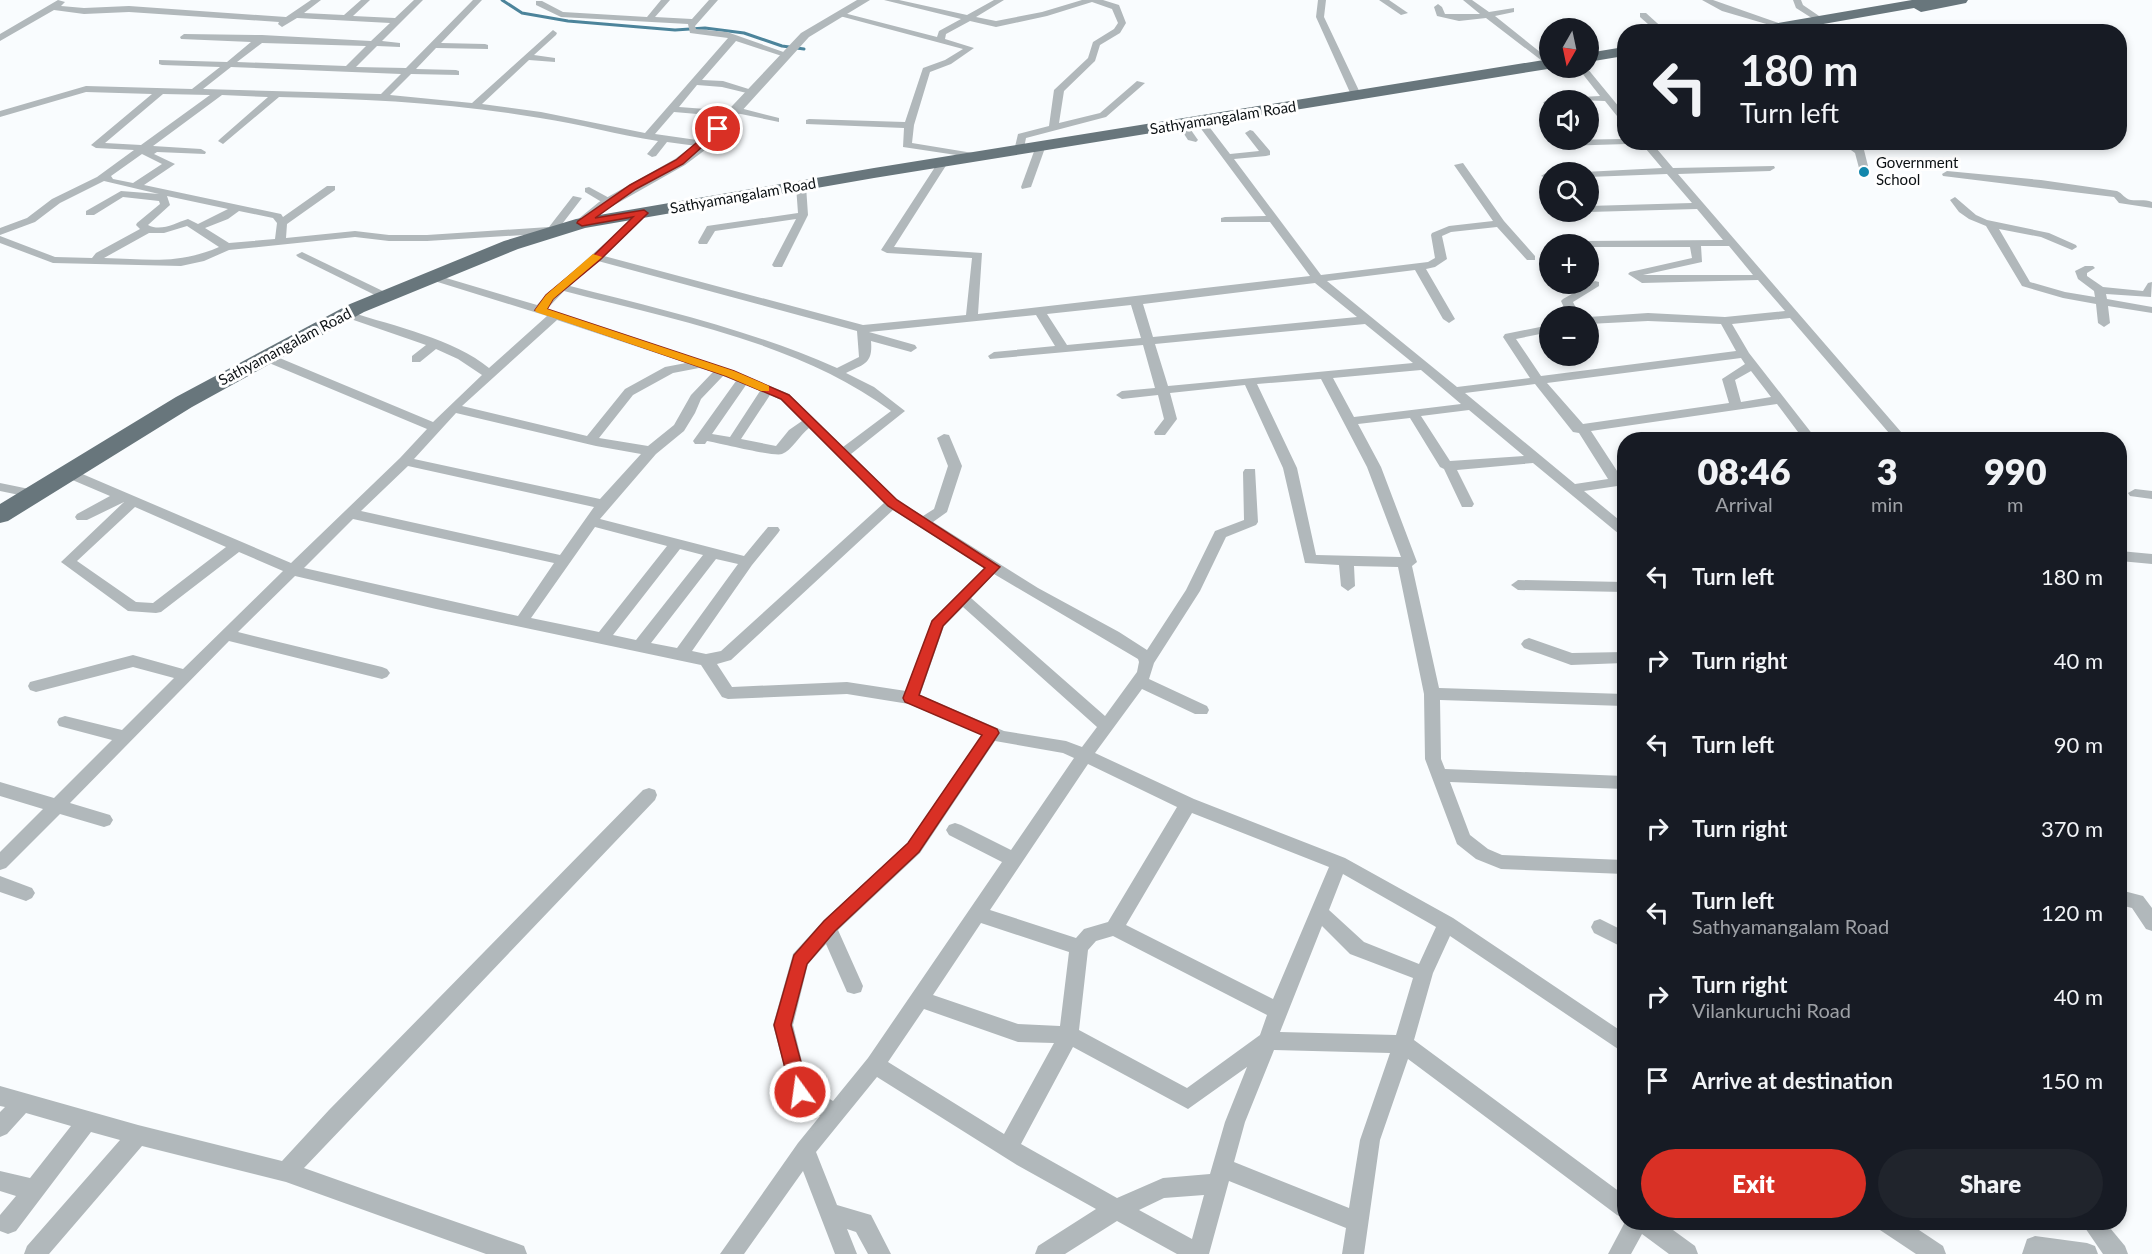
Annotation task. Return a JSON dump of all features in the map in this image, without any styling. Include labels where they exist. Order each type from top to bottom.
[{"type":"highway","points":[[1803,24],[1937,0]]},
{"type":"highway","points":[[1812,24],[1962,0]]},
{"type":"highway","points":[[1599,56],[1617,53]]},
{"type":"highway","points":[[1599,61],[1617,58]]},
{"type":"highway","name":"Sathyamangalam Road","points":[[0,515],[184,402],[346,314],[511,245],[556,230],[582,223],[1019,151],[1192,129],[1365,95],[1539,66]]},
{"type":"highway","name":"Sathyamangalam Road","points":[[1365,95],[1434,88],[1539,72]]},
{"type":"street","points":[[0,38],[63,0]]},
{"type":"street","points":[[79,22],[112,0]]},
{"type":"street","points":[[194,92],[258,41],[317,0]]},
{"type":"street","points":[[346,18],[366,0]]},
{"type":"street","points":[[348,69],[419,0]]},
{"type":"street","points":[[383,97],[478,0]]},
{"type":"street","points":[[649,19],[666,0]]},
{"type":"street","points":[[693,27],[714,0]]},
{"type":"street","points":[[582,223],[609,202],[680,162],[704,144],[805,35],[865,0]]},
{"type":"street","points":[[888,0],[923,8],[938,16],[996,24],[1044,14],[1092,0],[1116,7],[1122,23],[1117,31],[1096,44],[1092,59],[1059,90],[1054,128]]},
{"type":"street","points":[[923,8],[936,0]]},
{"type":"street","points":[[940,40],[942,33],[971,19],[1000,0]]},
{"type":"street","points":[[1044,14],[1048,0]]},
{"type":"street","points":[[1322,0],[1320,17],[1365,95]]},
{"type":"street","points":[[1383,0],[1404,13]]},
{"type":"street","points":[[1467,0],[1539,56]]},
{"type":"street","points":[[1706,0],[1718,7],[1767,24]]},
{"type":"street","points":[[1797,0],[1799,6],[1821,20]]},
{"type":"street","points":[[539,3],[561,14],[649,19],[792,50]]},
{"type":"street","points":[[938,16],[957,5]]},
{"type":"street","points":[[53,7],[395,21]]},
{"type":"street","points":[[1438,7],[1441,16],[1468,18],[1511,10]]},
{"type":"street","points":[[840,15],[970,48],[948,62],[926,70],[909,125],[907,146],[983,157]]},
{"type":"street","points":[[1642,15],[1653,24]]},
{"type":"street","points":[[474,106],[553,33]]},
{"type":"street","points":[[184,37],[397,45]]},
{"type":"street","points":[[648,136],[734,37]]},
{"type":"street","points":[[434,45],[485,47]]},
{"type":"street","points":[[526,57],[552,60]]},
{"type":"street","points":[[162,62],[456,73]]},
{"type":"street","points":[[1591,78],[1617,110]]},
{"type":"street","points":[[695,82],[723,84],[752,93]]},
{"type":"street","points":[[1019,151],[1021,136],[1102,115],[1140,83]]},
{"type":"street","points":[[0,114],[86,89],[383,97],[541,115],[648,136],[704,144]]},
{"type":"street","points":[[161,92],[96,146],[201,152]]},
{"type":"street","points":[[0,232],[30,220],[56,201],[106,176],[219,93]]},
{"type":"street","points":[[223,141],[276,95]]},
{"type":"street","points":[[1599,99],[1607,98]]},
{"type":"street","points":[[671,110],[734,112],[776,120]]},
{"type":"street","points":[[809,122],[909,125]]},
{"type":"street","points":[[1192,129],[1228,157],[1319,280],[1617,525]]},
{"type":"street","points":[[1228,157],[1266,153],[1250,133]]},
{"type":"street","points":[[652,154],[665,138]]},
{"type":"street","points":[[1599,142],[1617,142]]},
{"type":"street","points":[[134,187],[170,165],[147,154],[156,148]]},
{"type":"street","points":[[1026,187],[1040,148]]},
{"type":"street","points":[[1652,150],[1895,432]]},
{"type":"street","points":[[1857,150],[1860,152],[1863,166]]},
{"type":"street","points":[[942,164],[887,250],[978,255],[972,318]]},
{"type":"street","points":[[1459,165],[1500,223],[1531,258]]},
{"type":"street","points":[[1599,174],[1770,168]]},
{"type":"street","points":[[1947,174],[2041,183],[2117,194],[2123,201],[2135,204],[2139,201],[2152,205]]},
{"type":"street","points":[[106,176],[109,182],[277,216],[282,223],[280,243]]},
{"type":"street","points":[[777,265],[802,215],[801,186]]},
{"type":"street","points":[[282,223],[331,189]]},
{"type":"street","points":[[589,190],[609,202]]},
{"type":"street","points":[[90,213],[121,194],[163,198],[165,205],[141,225],[146,230]]},
{"type":"street","points":[[0,239],[53,260],[181,263],[200,259],[227,247],[355,234],[389,238],[427,238],[556,230],[576,198]]},
{"type":"street","points":[[1955,200],[1962,212],[1991,225],[2045,235],[2072,247]]},
{"type":"street","points":[[1599,209],[1700,206]]},
{"type":"street","points":[[197,228],[224,217],[238,207]]},
{"type":"street","points":[[0,863],[226,635],[352,514],[434,427],[489,374],[547,313],[561,287],[644,213]]},
{"type":"street","points":[[703,242],[711,228],[802,215]]},
{"type":"street","points":[[1225,220],[1275,219]]},
{"type":"street","points":[[95,261],[100,255],[146,230],[166,230],[188,222],[227,247]]},
{"type":"street","points":[[864,333],[972,318],[1319,280],[1431,265],[1440,259],[1436,235],[1449,229],[1500,223]]},
{"type":"street","points":[[1991,225],[2026,284],[2063,295],[2147,295],[2149,279]]},
{"type":"street","points":[[1695,243],[1698,260],[1634,274],[1642,280],[1753,278]]},
{"type":"street","points":[[1599,244],[1732,243]]},
{"type":"street","points":[[302,255],[385,296]]},
{"type":"street","points":[[596,257],[911,348]]},
{"type":"street","points":[[1419,267],[1449,319]]},
{"type":"street","points":[[2089,268],[2081,270],[2082,277],[2100,296],[2152,310]]},
{"type":"street","points":[[432,277],[701,364],[785,397],[892,503],[1060,608],[1114,636],[1143,655],[1147,662]]},
{"type":"street","points":[[561,287],[721,331],[836,373],[867,388],[898,411],[844,453]]},
{"type":"street","points":[[1570,306],[1568,301],[1579,294]]},
{"type":"street","points":[[2100,296],[2104,323]]},
{"type":"street","points":[[1136,301],[1171,420],[1160,432]]},
{"type":"street","points":[[1040,311],[1063,350]]},
{"type":"street","points":[[346,314],[464,357],[484,368],[489,374]]},
{"type":"street","points":[[1599,320],[1648,317],[1725,321],[1794,314]]},
{"type":"street","points":[[994,356],[1367,320]]},
{"type":"street","points":[[1725,321],[1744,354],[1805,432]]},
{"type":"street","points":[[1539,330],[1509,337],[1537,379],[1578,429],[1780,400]]},
{"type":"street","points":[[836,373],[864,359],[864,333]]},
{"type":"street","points":[[416,359],[435,345]]},
{"type":"street","points":[[1455,391],[1744,354]]},
{"type":"street","points":[[266,357],[434,427]]},
{"type":"street","points":[[591,441],[629,392],[669,370],[701,364]]},
{"type":"street","points":[[1736,406],[1728,379],[1752,365]]},
{"type":"street","points":[[1122,395],[1425,366]]},
{"type":"street","points":[[521,622],[603,504],[651,451],[679,428],[695,398],[721,371]]},
{"type":"street","points":[[1250,381],[1290,468],[1310,560],[1410,562],[1374,467],[1325,375]]},
{"type":"street","points":[[743,380],[702,438],[778,451],[785,446],[794,433],[811,421]]},
{"type":"street","points":[[733,442],[767,390]]},
{"type":"street","points":[[1350,421],[1473,406]]},
{"type":"street","points":[[453,408],[591,441],[651,451]]},
{"type":"street","points":[[1413,414],[1445,464],[1449,466],[1467,504]]},
{"type":"street","points":[[1582,428],[1617,476]]},
{"type":"street","points":[[923,522],[940,512],[955,466],[944,438]]},
{"type":"street","points":[[1449,466],[1535,459]]},
{"type":"street","points":[[405,460],[603,504]]},
{"type":"street","points":[[731,1254],[804,1150],[875,1065],[1085,755],[1144,674],[1147,662],[1193,591],[1220,534],[1251,522],[1250,472]]},
{"type":"street","points":[[68,473],[293,570],[521,622],[706,660],[726,656],[892,503]]},
{"type":"street","points":[[1571,489],[1617,483]]},
{"type":"street","points":[[0,487],[34,494]]},
{"type":"street","points":[[2135,493],[2152,495]]},
{"type":"street","points":[[82,517],[127,499]]},
{"type":"street","points":[[127,499],[68,562],[133,607],[156,608],[237,546]]},
{"type":"street","points":[[352,514],[562,560]]},
{"type":"street","points":[[591,520],[747,562]]},
{"type":"street","points":[[681,655],[747,562],[773,530]]},
{"type":"street","points":[[602,639],[677,543]]},
{"type":"street","points":[[640,646],[712,552]]},
{"type":"street","points":[[2127,557],[2152,559]]},
{"type":"street","points":[[1346,561],[1348,586]]},
{"type":"street","points":[[1404,561],[1432,694],[1433,759],[1463,838],[1482,854],[1501,862],[1617,867]]},
{"type":"street","points":[[910,698],[937,624],[993,567]]},
{"type":"street","points":[[1518,585],[1617,587]]},
{"type":"street","points":[[962,598],[1106,726]]},
{"type":"street","points":[[226,635],[382,673]]},
{"type":"street","points":[[1529,644],[1571,658],[1617,658]]},
{"type":"street","points":[[706,660],[728,693],[847,688],[910,698],[1002,737],[1066,747],[1188,804],[1339,863],[1447,924],[1617,1039]]},
{"type":"street","points":[[36,686],[133,661],[186,675]]},
{"type":"street","points":[[1139,681],[1201,710]]},
{"type":"street","points":[[1432,694],[1617,700]]},
{"type":"street","points":[[65,722],[126,737]]},
{"type":"street","points":[[834,1113],[800,1092],[783,1025],[800,960],[828,928],[914,848],[992,733]]},
{"type":"street","points":[[1438,775],[1617,782]]},
{"type":"street","points":[[0,789],[104,820]]},
{"type":"street","points":[[286,1172],[649,795]]},
{"type":"street","points":[[1008,1148],[1069,1035],[1079,947],[1090,935],[1114,928],[1188,804]]},
{"type":"street","points":[[955,830],[1014,860]]},
{"type":"street","points":[[875,1065],[1008,1148],[1198,1254],[1234,1122],[1339,863]]},
{"type":"street","points":[[0,884],[26,893]]},
{"type":"street","points":[[2127,899],[2137,901],[2152,923]]},
{"type":"street","points":[[1319,912],[1357,948],[1424,974]]},
{"type":"street","points":[[978,914],[1079,947]]},
{"type":"street","points":[[1353,1254],[1370,1140],[1424,974],[1447,924]]},
{"type":"street","points":[[1600,927],[1617,936]]},
{"type":"street","points":[[828,928],[854,986]]},
{"type":"street","points":[[1114,928],[1278,1011]]},
{"type":"street","points":[[920,999],[1018,1033],[1069,1035],[1188,1099],[1268,1041],[1403,1044],[1617,1203]]},
{"type":"street","points":[[0,1096],[286,1172],[516,1254]]},
{"type":"street","points":[[0,1126],[22,1102]]},
{"type":"street","points":[[8,1223],[88,1120]]},
{"type":"street","points":[[35,1254],[138,1134]]},
{"type":"street","points":[[804,1150],[846,1254]]},
{"type":"street","points":[[1046,1254],[1116,1209],[1163,1188],[1220,1176],[1358,1222]]},
{"type":"street","points":[[0,1181],[34,1190]]},
{"type":"street","points":[[830,1214],[863,1223],[880,1254]]},
{"type":"street","points":[[1619,1254],[1632,1230]]},
{"type":"street","points":[[1655,1230],[1687,1254]]},
{"type":"street","points":[[1900,1230],[1935,1254]]},
{"type":"street","points":[[2098,1230],[2117,1254]]},
{"type":"street","points":[[2033,1254],[2035,1246],[2087,1254]]},
{"type":"waterway","points":[[502,0],[522,13],[568,21],[675,30],[705,28],[744,33],[782,46],[804,49]]},
{"type":"slow traffic","points":[[597,257],[550,297],[540,310],[730,374],[765,389]]},
{"type":"place","name":"Government School","points":[[1864,172]]},
{"type":"route","points":[[718,129],[704,144],[680,162],[604,205],[582,223],[644,213],[550,297],[540,310],[730,374],[785,397],[892,503],[993,567],[937,624],[910,698],[992,733],[914,848],[830,926],[800,960],[783,1025],[800,1092]]}]
